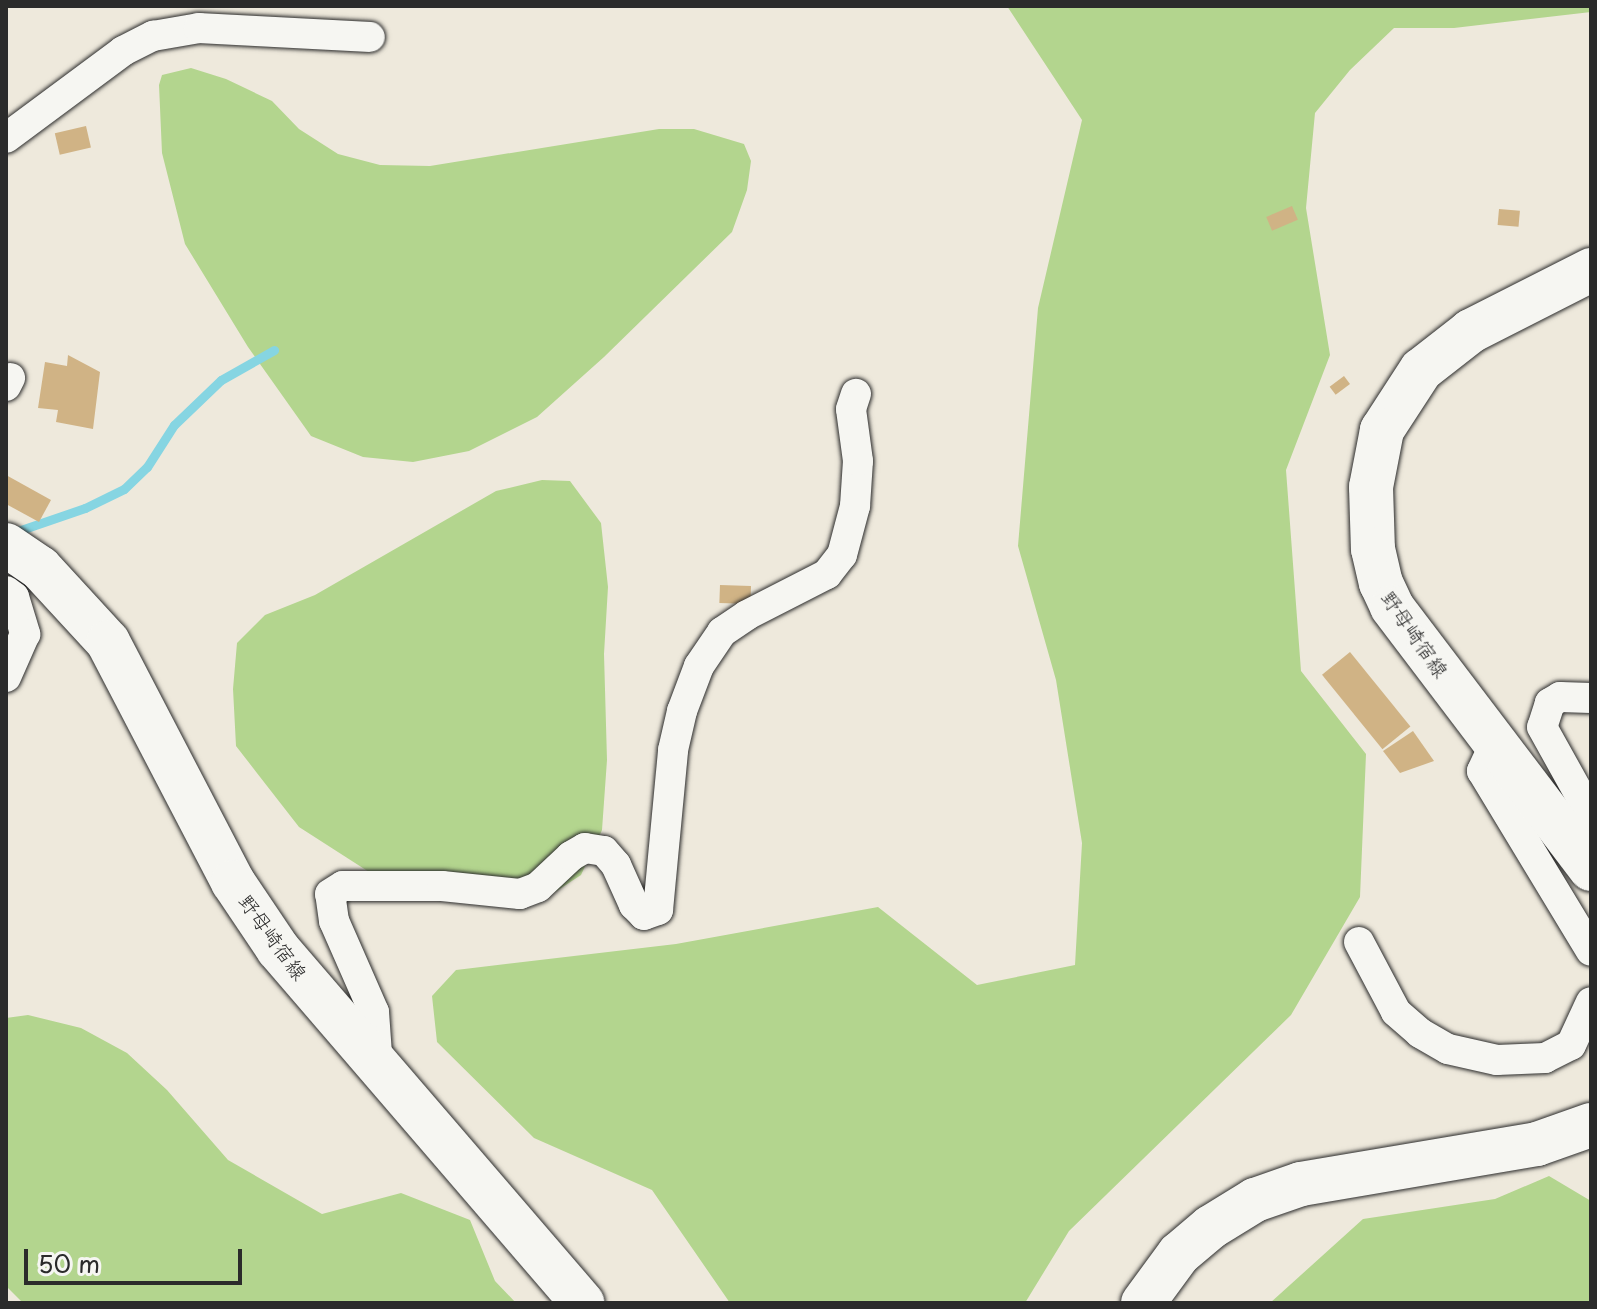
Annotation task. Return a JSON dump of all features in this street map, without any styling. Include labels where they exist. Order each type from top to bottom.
[{"type":"main road","name":"野母崎宿線","points":[[1591,270],[1471,331],[1442,351],[1404,393],[1382,430],[1375,452],[1371,526],[1381,583],[1392,607],[1591,869]]},
{"type":"main road","name":"野母崎宿線","points":[[6,545],[40,568],[108,642],[233,882],[278,949],[582,1303]]},
{"type":"main road","points":[[1143,1303],[1179,1254],[1211,1227],[1255,1200],[1301,1184],[1537,1144],[1591,1125]]},
{"type":"street","points":[[6,138],[123,51],[153,36],[199,28],[370,37]]},
{"type":"street","points":[[378,1068],[374,1012],[334,921],[330,894],[343,886],[442,886],[520,894],[538,887],[571,856],[585,848],[604,851],[616,865],[634,905],[644,915],[658,910],[673,750],[682,711],[699,666],[722,632],[827,574],[842,555],[856,491],[858,461],[851,409],[856,394]]},
{"type":"street","points":[[6,591],[14,597],[25,634],[6,677]]},
{"type":"street","points":[[1591,698],[1560,697],[1550,703],[1542,727],[1591,815]]},
{"type":"street","points":[[1495,743],[1482,771],[1591,951]]},
{"type":"street","points":[[1359,942],[1396,1012],[1420,1033],[1448,1049],[1497,1060],[1545,1058],[1571,1045],[1591,1002]]},
{"type":"green space","points":[[1007,6],[1591,6],[1591,12],[1454,28],[1394,28],[1350,70],[1315,113],[1306,208],[1330,355],[1286,470],[1301,671],[1366,754],[1360,897],[1291,1015],[1069,1231],[1025,1303],[730,1303],[652,1190],[534,1138],[437,1042],[432,996],[456,970],[676,944],[878,907],[977,985],[1075,965],[1082,843],[1056,680],[1018,546],[1038,308],[1082,120]]},
{"type":"green space","points":[[191,68],[226,79],[272,101],[299,129],[338,154],[380,165],[430,166],[659,129],[694,129],[744,144],[751,161],[747,190],[732,232],[604,357],[537,417],[469,451],[413,462],[363,457],[311,436],[248,347],[185,244],[162,153],[159,85],[162,75]]},
{"type":"green space","points":[[542,480],[570,481],[601,523],[608,587],[604,654],[607,760],[602,830],[581,875],[549,896],[394,888],[299,827],[236,746],[233,689],[237,643],[265,615],[315,595],[496,491]]},
{"type":"green space","points":[[28,1015],[81,1028],[127,1053],[167,1090],[228,1160],[322,1214],[401,1193],[470,1220],[495,1281],[516,1303],[23,1303],[6,1286],[6,1018]]},
{"type":"green space","points":[[1549,1176],[1591,1201],[1591,1303],[1270,1303],[1363,1219],[1495,1199]]},
{"type":"building","points":[[86,126],[91,147],[60,155],[55,133]]},
{"type":"building","points":[[1292,206],[1298,220],[1272,231],[1266,217]]},
{"type":"building","points":[[1499,209],[1520,211],[1519,227],[1498,225]]},
{"type":"building","points":[[68,355],[100,372],[93,429],[56,422],[58,410],[38,408],[45,362],[67,366]]},
{"type":"building","points":[[1344,376],[1350,384],[1336,395],[1330,387]]},
{"type":"building","points":[[6,475],[51,500],[39,522],[6,504]]},
{"type":"building","points":[[720,585],[751,586],[750,604],[719,603]]},
{"type":"building","points":[[1350,652],[1410,727],[1382,749],[1322,675]]},
{"type":"building","points":[[1413,731],[1434,761],[1400,773],[1383,751]]},
{"type":"waterway","points":[[12,533],[85,508],[124,489],[147,467],[174,425],[221,380],[274,350]]}]
